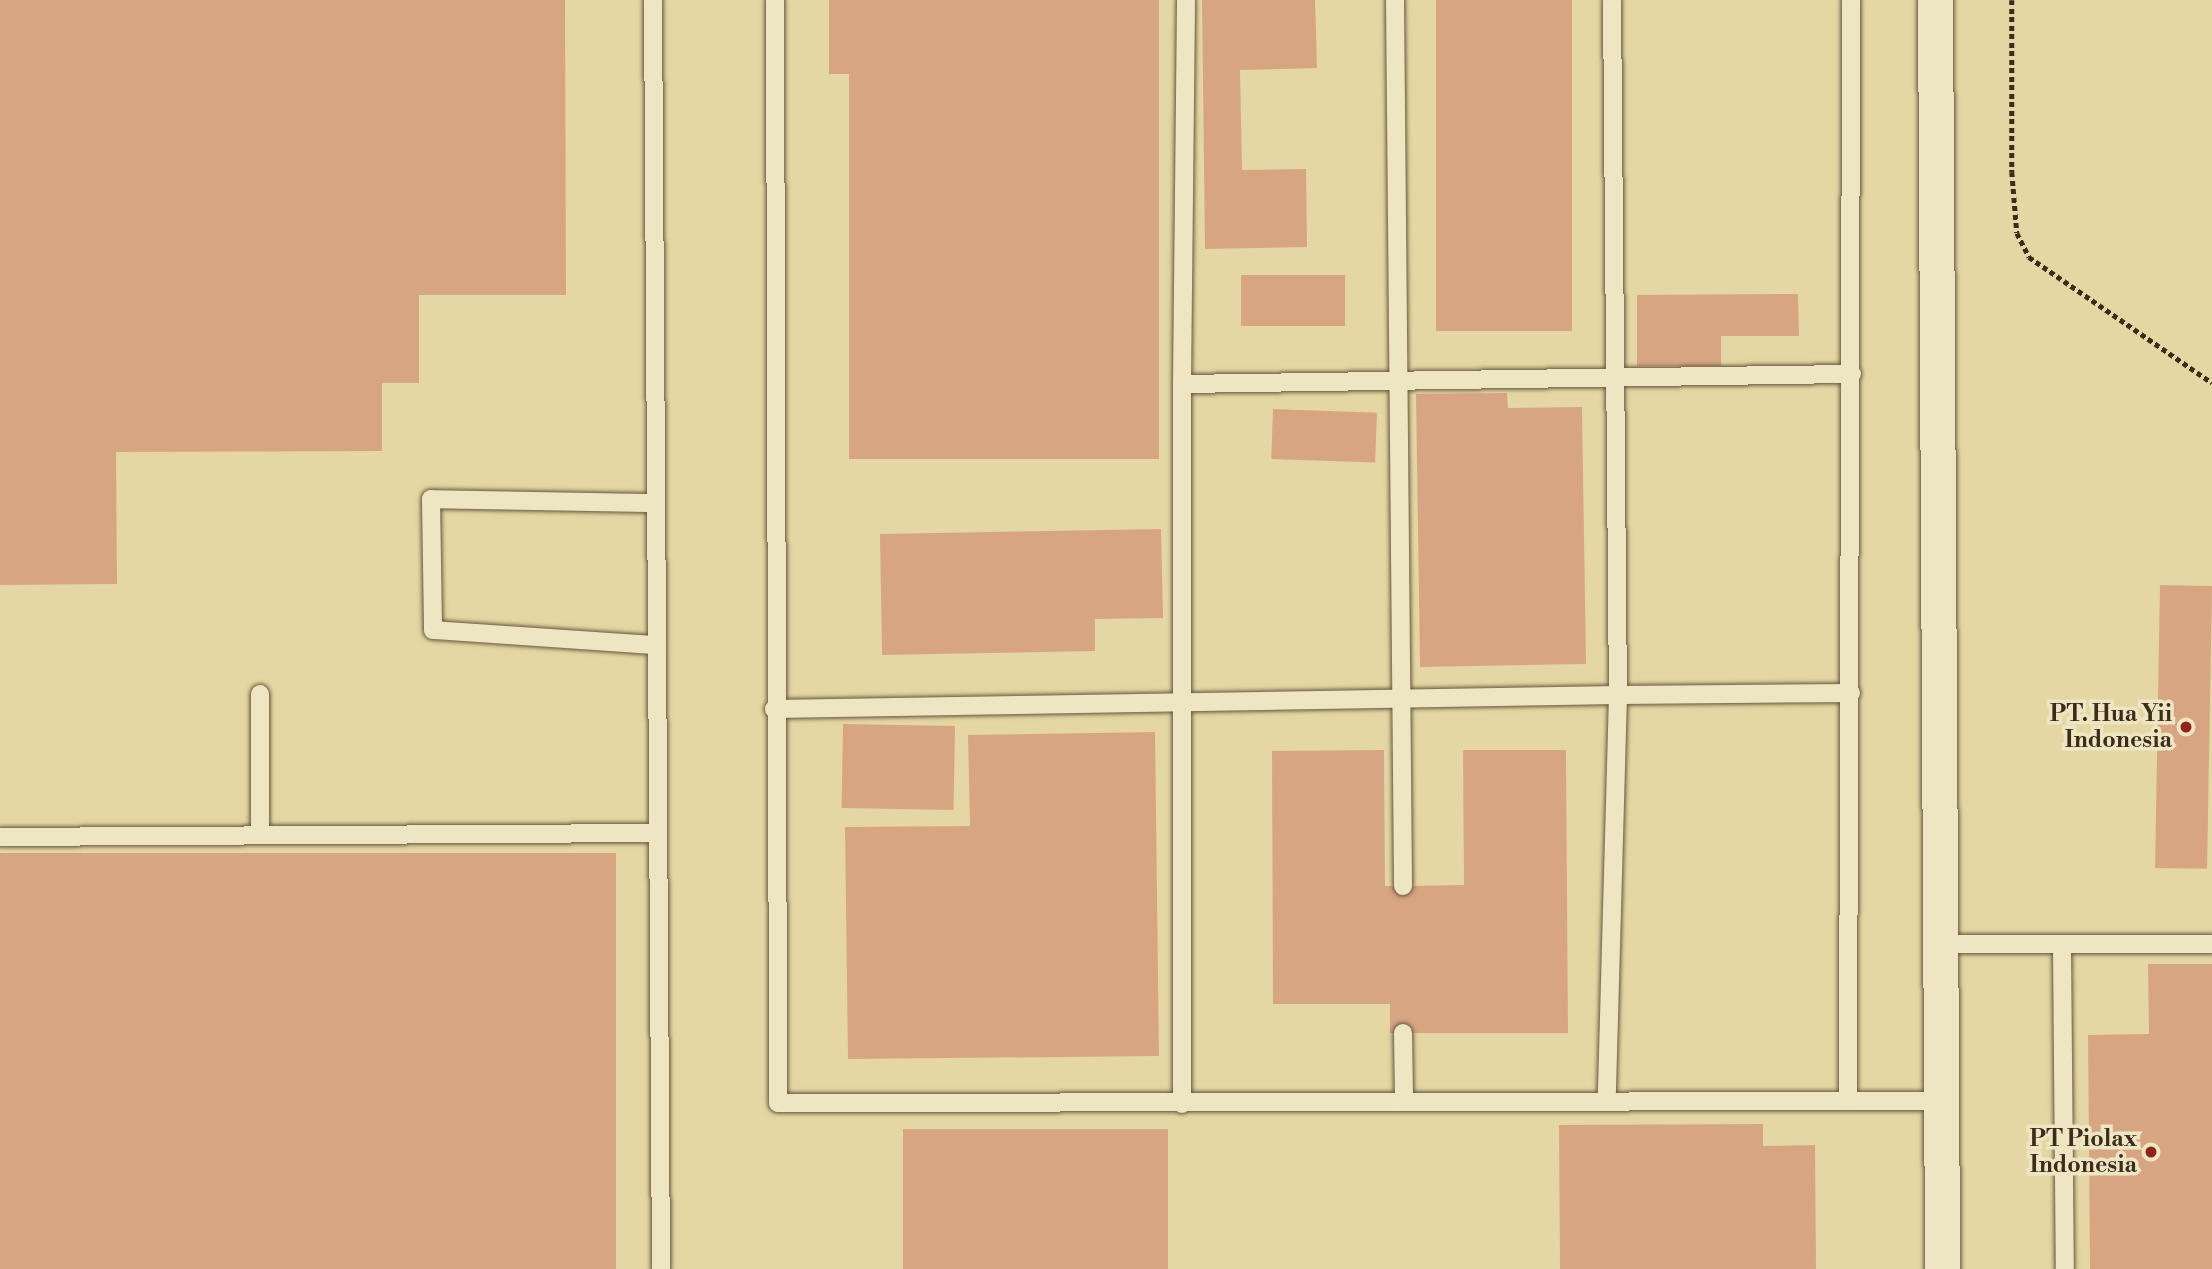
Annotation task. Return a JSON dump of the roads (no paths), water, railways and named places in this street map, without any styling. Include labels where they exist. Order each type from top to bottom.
[{"type":"street","points":[[1935,0],[1942,1269]]},
{"type":"lane","points":[[653,0],[652,503],[661,1269]]},
{"type":"lane","points":[[775,0],[774,709],[778,1103],[1941,1101]]},
{"type":"lane","points":[[1182,1104],[1182,384],[1186,0]]},
{"type":"lane","points":[[1395,0],[1404,886]]},
{"type":"lane","points":[[1607,1100],[1618,695],[1612,0]]},
{"type":"lane","points":[[1848,1101],[1851,0]]},
{"type":"lane","points":[[1182,384],[1399,379],[1615,380],[1852,374]]},
{"type":"lane","points":[[652,503],[431,499],[433,630],[655,645]]},
{"type":"lane","points":[[774,709],[1181,698],[1851,693]]},
{"type":"lane","points":[[260,694],[260,832]]},
{"type":"lane","points":[[0,837],[260,832],[657,833]]},
{"type":"lane","points":[[1940,944],[2062,947],[2212,944]]},
{"type":"lane","points":[[2062,947],[2065,1269]]},
{"type":"lane","points":[[1404,1033],[1404,1100]]},
{"type":"place","name":"PT. Hua Yii Indonesia","points":[[2186,727]]},
{"type":"place","name":"PT Piolax Indonesia","points":[[2151,1152]]}]
